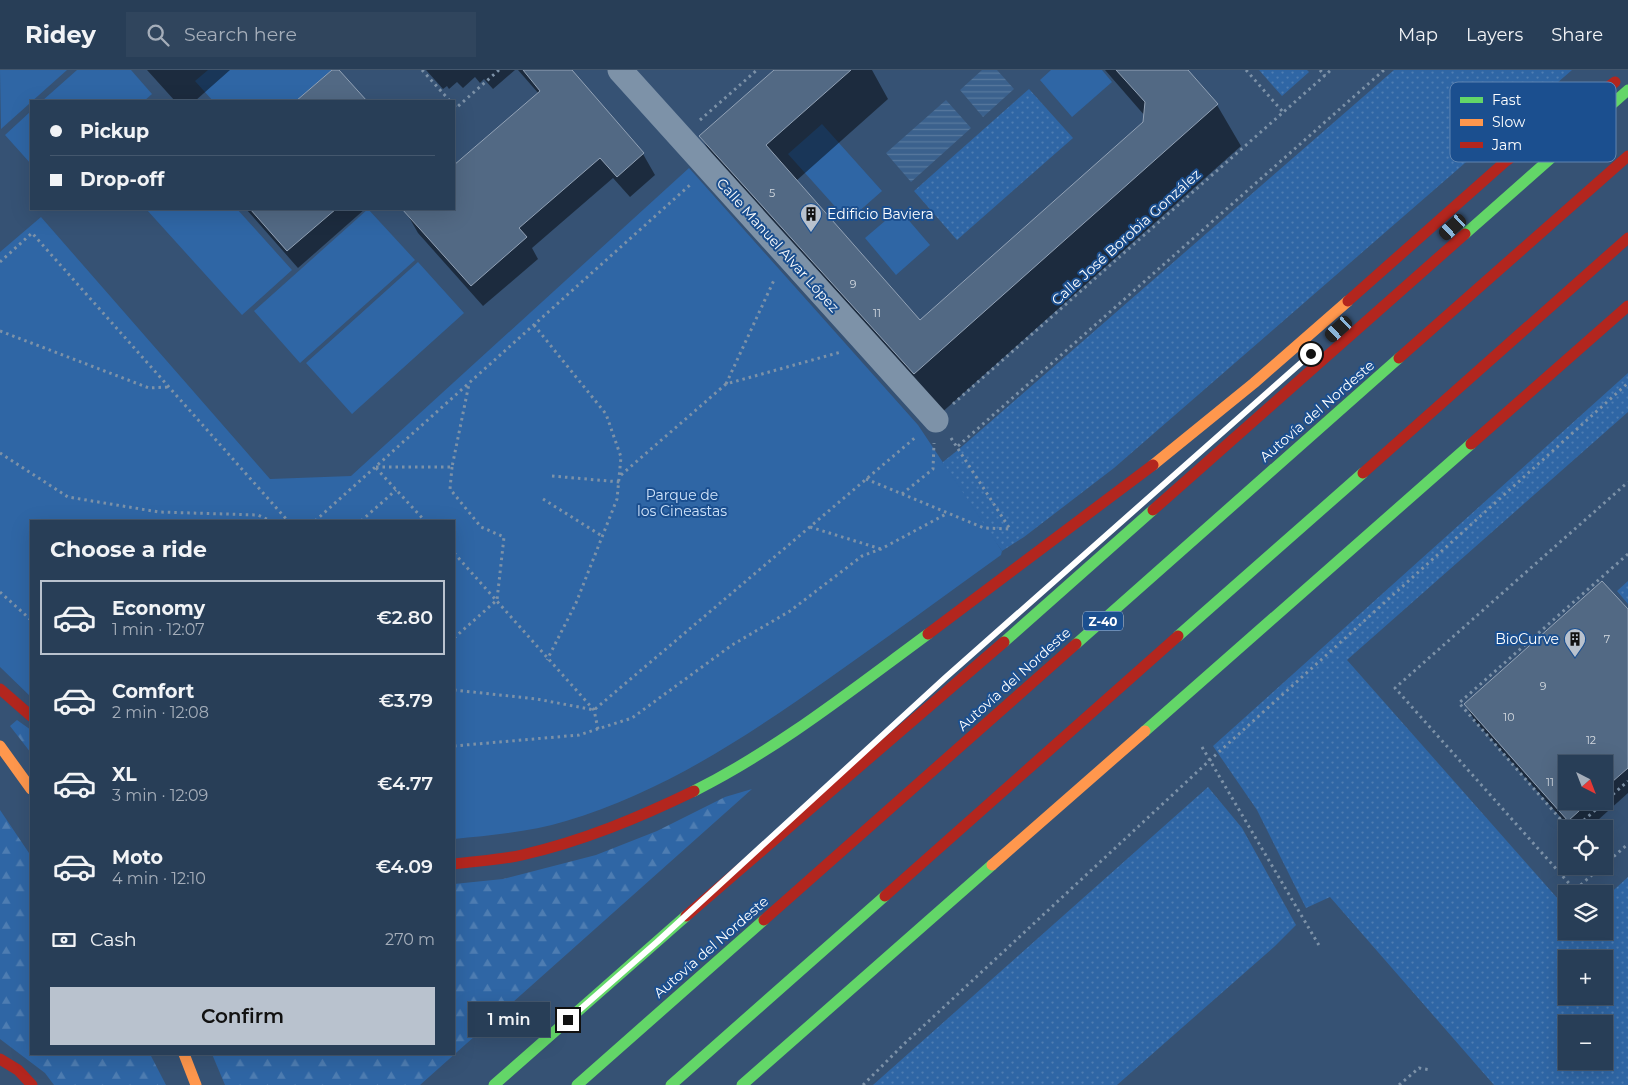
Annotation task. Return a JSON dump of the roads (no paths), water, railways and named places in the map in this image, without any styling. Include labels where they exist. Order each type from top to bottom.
[{"type":"highway","points":[[1616,83],[1628,72]]},
{"type":"highway","points":[[1614,82],[1628,72]]},
{"type":"highway","points":[[1616,101],[1628,90]]},
{"type":"highway","name":"Autovía del Nordeste","points":[[577,1085],[1628,156]]},
{"type":"highway","points":[[455,864],[477,863],[544,851],[610,832],[670,804],[738,766],[824,708],[1058,539],[1228,405],[1506,162]]},
{"type":"highway","points":[[494,1085],[954,687],[1547,162]]},
{"type":"highway","points":[[671,1085],[1628,238]]},
{"type":"highway","points":[[742,1085],[1628,306]]},
{"type":"highway","points":[[1019,613],[1291,372]]},
{"type":"highway","points":[[657,942],[996,633]]},
{"type":"highway","points":[[0,689],[30,715]]},
{"type":"highway","points":[[0,746],[30,788]]},
{"type":"highway","points":[[184,1055],[196,1085]]},
{"type":"highway","points":[[0,1059],[18,1070],[32,1085]]},
{"type":"highway","points":[[747,1085],[768,1062]]},
{"type":"street","name":"Calle Manuel Alvar López","points":[[620,70],[936,420]]},
{"type":"place","name":"Edificio Baviera","points":[[811,233]]},
{"type":"place","name":"BioCurve","points":[[1575,658]]},
{"type":"park label","name":"Parque de los Cineastas","points":[[682,504]]}]
